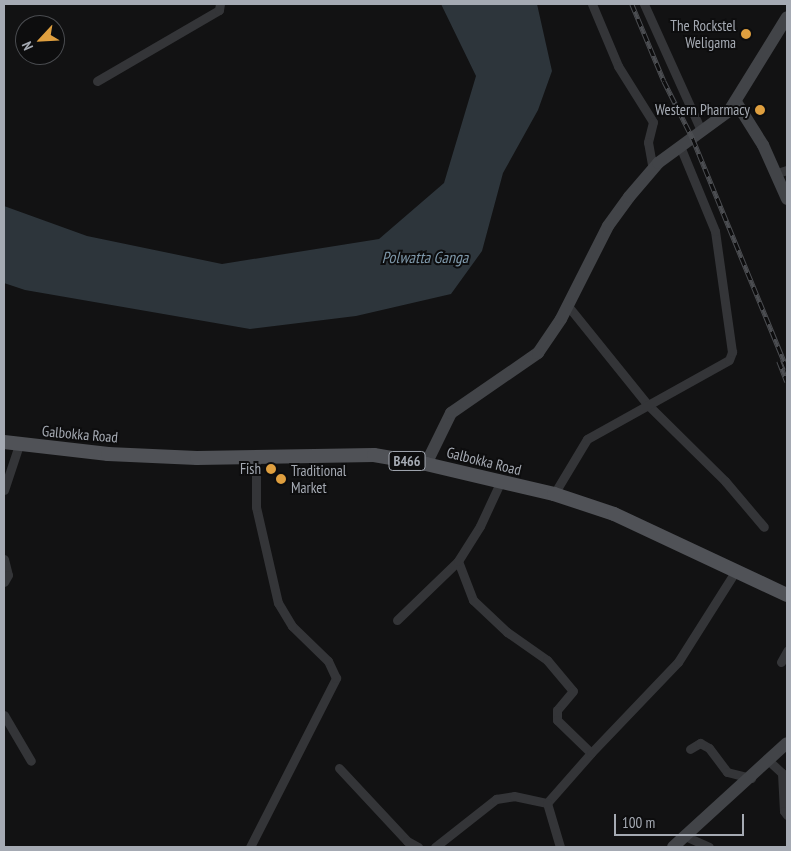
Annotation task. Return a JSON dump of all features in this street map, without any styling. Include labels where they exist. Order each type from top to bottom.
[{"type":"main road","points":[[426,464],[451,413],[538,353],[568,306],[608,226],[653,169],[680,146],[693,139],[700,130],[729,111],[787,17]]},
{"type":"main road","points":[[736,102],[782,171],[787,199]]},
{"type":"main road","name":"Galbokka Road","points":[[4,442],[108,454],[256,458],[374,456],[426,464],[500,483],[554,494],[614,514],[787,595]]},
{"type":"main road","points":[[673,847],[687,837],[787,743]]},
{"type":"street","points":[[97,81],[219,10],[220,4]]},
{"type":"street","points":[[592,4],[618,66],[654,122],[648,142],[653,169]]},
{"type":"street","points":[[644,4],[700,130]]},
{"type":"street","points":[[554,494],[587,439],[729,360],[732,352],[715,231],[680,146]]},
{"type":"street","points":[[568,306],[648,405],[725,480],[764,527]]},
{"type":"street","points":[[4,490],[18,445]]},
{"type":"street","points":[[250,847],[336,678],[328,661],[292,626],[278,603],[256,507],[256,458]]},
{"type":"street","points":[[397,620],[458,561],[480,526],[500,483]]},
{"type":"street","points":[[4,559],[8,575],[4,582]]},
{"type":"street","points":[[458,561],[474,600],[507,632],[547,660],[565,678],[573,691],[557,710],[557,720],[591,753]]},
{"type":"street","points":[[547,803],[591,753],[678,662],[735,572]]},
{"type":"street","points":[[781,662],[787,651]]},
{"type":"street","points":[[4,715],[31,761]]},
{"type":"street","points":[[690,749],[700,743],[708,748],[728,772],[751,778]]},
{"type":"street","points":[[769,761],[782,773],[784,810],[787,815]]},
{"type":"street","points":[[340,768],[407,841],[418,847]]},
{"type":"street","points":[[435,847],[496,800],[514,796],[547,803]]},
{"type":"street","points":[[547,803],[560,847]]},
{"type":"street","points":[[687,837],[709,847]]},
{"type":"water","name":"Polwatta Ganga","points":[[441,4],[537,4],[552,71],[538,110],[503,173],[482,251],[451,294],[356,316],[250,329],[25,290],[4,283],[4,206],[87,236],[222,264],[379,239],[444,183],[476,76]]},
{"type":"railway","points":[[632,4],[664,81],[693,139],[787,368]]},
{"type":"railway","points":[[779,361],[787,382]]},
{"type":"place","name":"The Rockstel Weligama","points":[[746,34]]},
{"type":"place","name":"Western Pharmacy","points":[[760,110]]},
{"type":"place","name":"Fish","points":[[271,469]]},
{"type":"place","name":"Traditional Market","points":[[281,479]]}]
